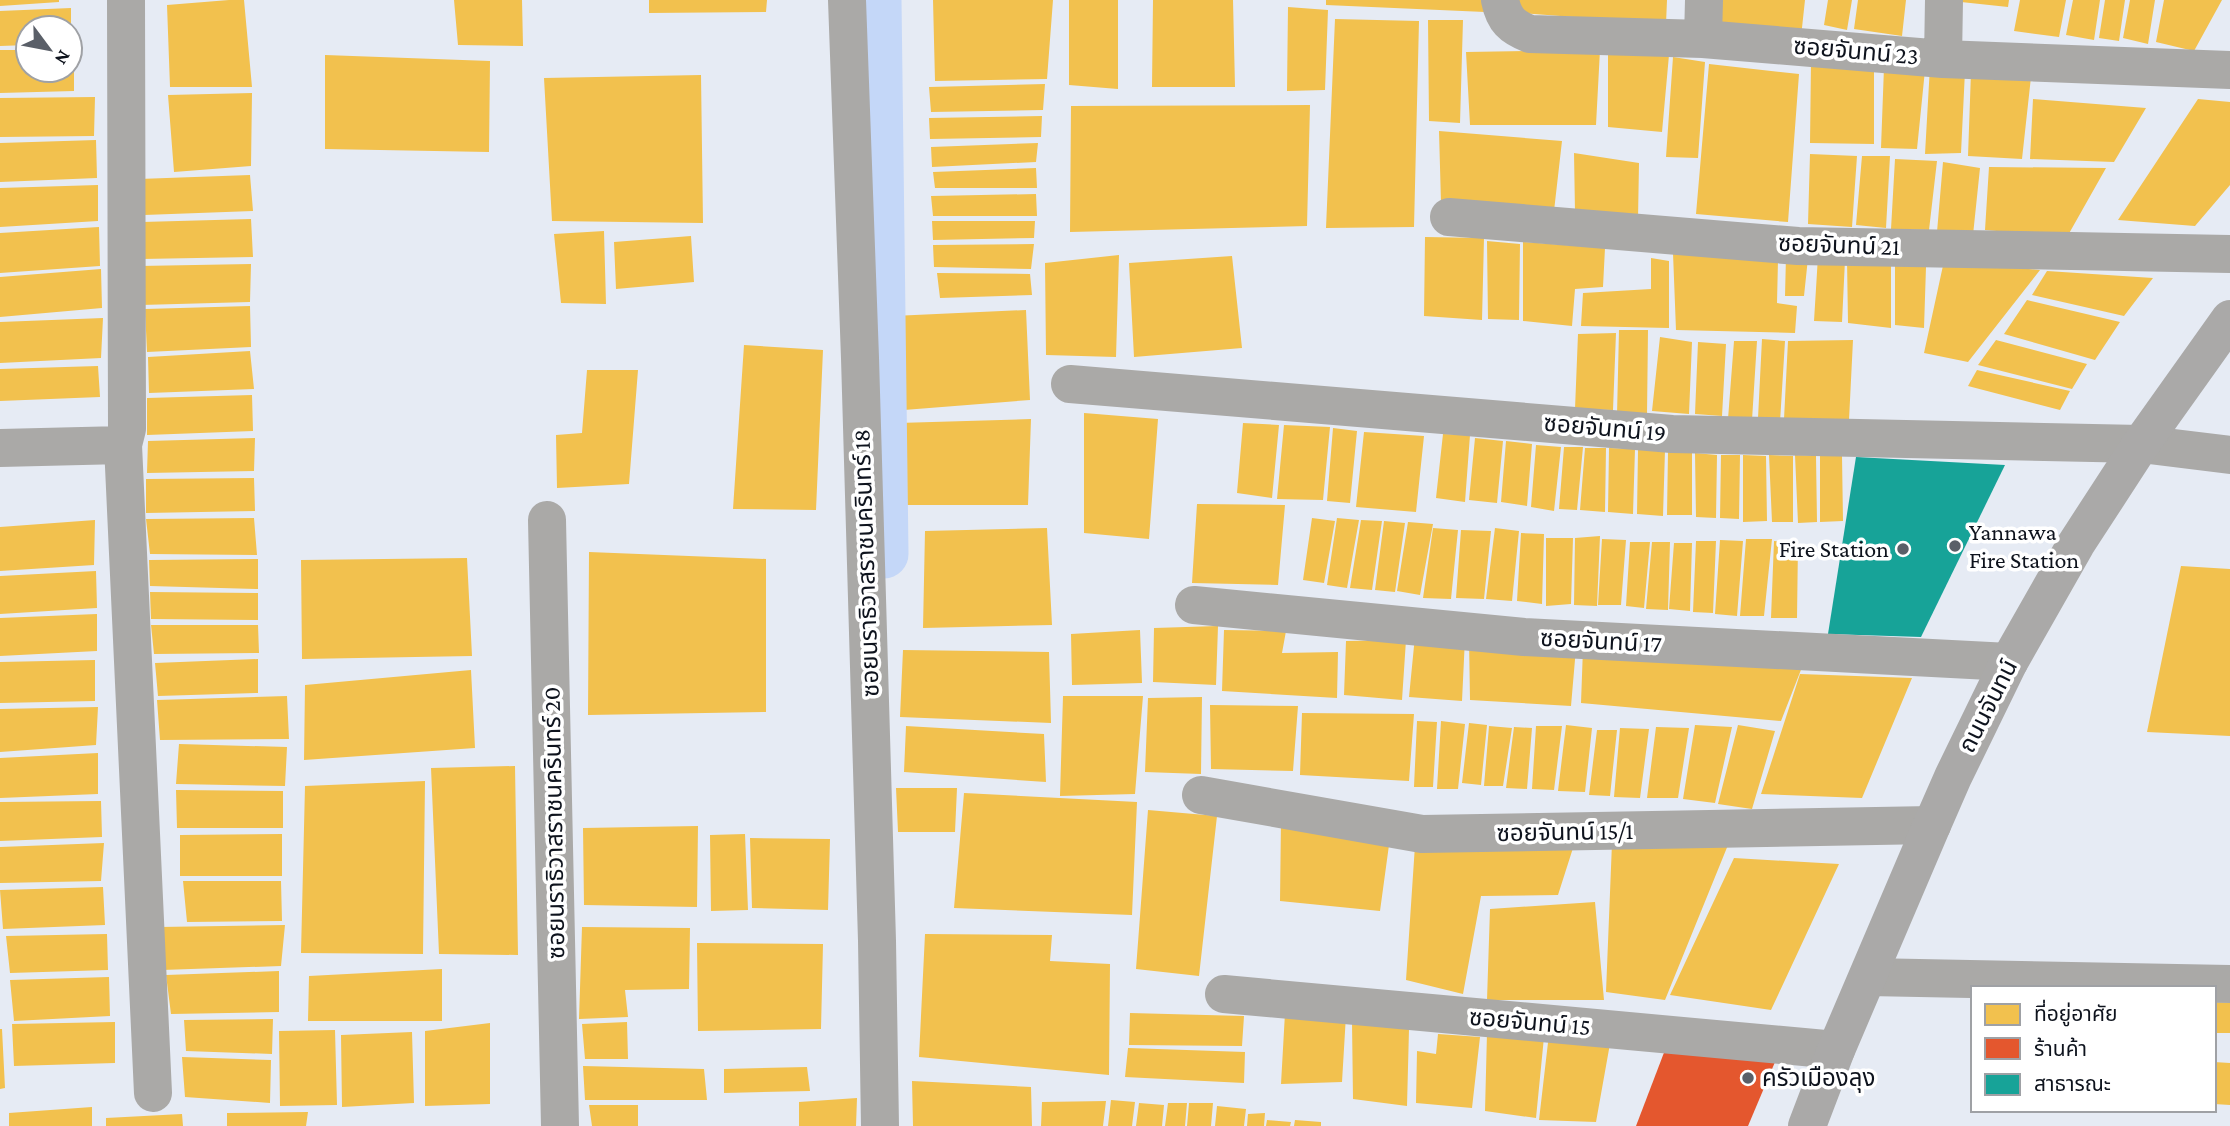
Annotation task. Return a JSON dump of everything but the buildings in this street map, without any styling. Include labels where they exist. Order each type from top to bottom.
[{"type":"main road","name":"ถนนจันทน์","points":[[1807,1126],[1836,1050],[1932,825],[2009,662],[2076,544],[2141,444],[2230,319]]},
{"type":"street","points":[[126,0],[127,429],[123,445],[153,1093]]},
{"type":"street","name":"ซอยนราธิวาสราชนครินทร์ 18","points":[[847,0],[861,386],[880,1126]]},
{"type":"street","name":"ซอยจันทน์ 23","points":[[1500,0],[1506,18],[1514,27],[1530,34],[1703,39],[1943,58],[2230,70]]},
{"type":"street","points":[[1703,39],[1704,0]]},
{"type":"street","points":[[1943,58],[1944,0]]},
{"type":"street","name":"ซอยจันทน์ 21","points":[[1450,217],[1798,246],[2230,254]]},
{"type":"street","name":"ซอยจันทน์ 19","points":[[1070,384],[1672,434],[2141,444],[2230,455]]},
{"type":"street","points":[[0,448],[123,445]]},
{"type":"street","name":"ซอยนราธิวาสราชนครินทร์ 20","points":[[547,520],[560,1126]]},
{"type":"street","name":"ซอยจันทน์ 17","points":[[1194,605],[1524,636],[2009,662]]},
{"type":"street","name":"ซอยจันทน์ 15/1","points":[[1201,795],[1422,834],[1932,825]]},
{"type":"street","points":[[1868,977],[2230,984]]},
{"type":"street","name":"ซอยจันทน์ 15","points":[[1224,994],[1836,1050]]},
{"type":"waterway","points":[[877,0],[884,554]]},
{"type":"place","name":"Yannawa Fire Station","points":[[1955,546]]},
{"type":"place","name":"Fire Station","points":[[1903,549]]},
{"type":"place","name":"ครัวเมืองลุง","points":[[1748,1078]]}]
